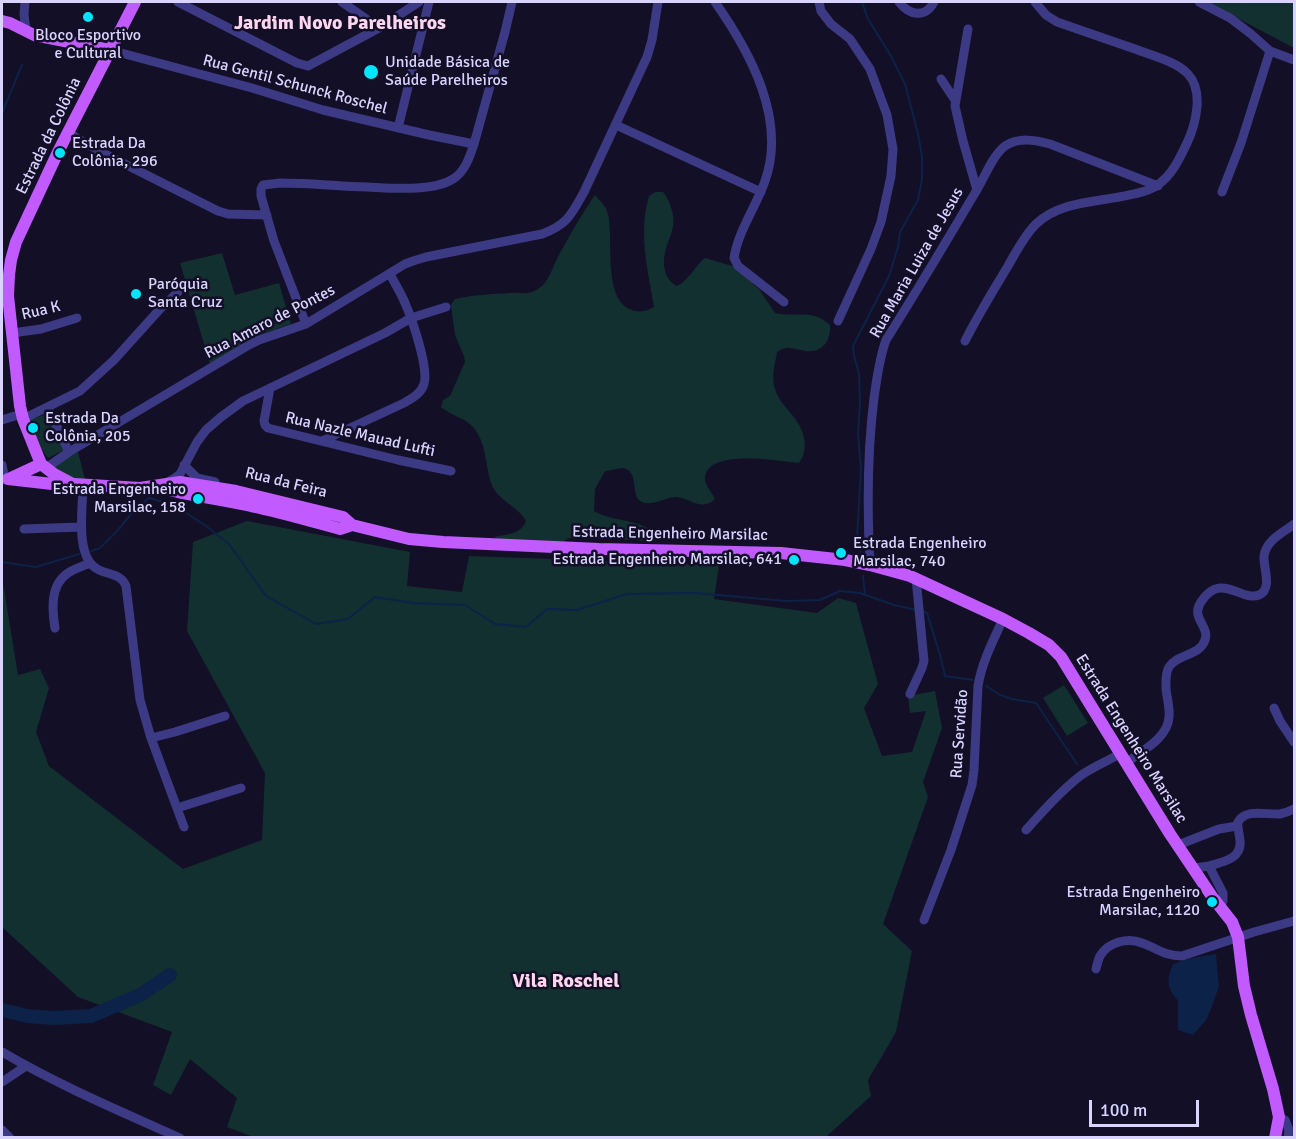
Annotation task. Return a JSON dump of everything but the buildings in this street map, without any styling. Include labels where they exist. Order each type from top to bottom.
[{"type":"main road","name":"Estrada da Colônia","points":[[43,466],[22,416],[8,296],[11,260],[16,242],[58,152],[135,2]]},
{"type":"main road","points":[[6,22],[43,37],[110,50]]},
{"type":"main road","points":[[8,480],[43,466]]},
{"type":"main road","name":"Estrada Engenheiro Marsilac","points":[[43,466],[78,485]]},
{"type":"main road","name":"Estrada Engenheiro Marsilac","points":[[8,480],[140,488],[189,482],[343,517],[356,526],[409,539],[599,549],[781,553],[845,560],[870,564],[916,578],[1003,619],[1049,645],[1061,657],[1178,845],[1232,922],[1238,937],[1244,986],[1279,1117],[1275,1137]]},
{"type":"street","points":[[25,2],[26,32]]},
{"type":"street","points":[[178,2],[308,66],[379,28],[419,2]]},
{"type":"street","points":[[342,2],[379,28]]},
{"type":"street","points":[[398,128],[429,2]]},
{"type":"street","points":[[306,324],[274,241],[261,196],[263,185],[280,183],[384,188],[435,186],[445,184],[457,177],[474,144],[512,2]]},
{"type":"street","name":"Rua Amaro de Pontes","points":[[43,466],[249,345],[306,324],[405,264],[426,257],[532,236],[555,229],[565,223],[584,192],[648,57],[658,2]]},
{"type":"street","points":[[716,2],[753,64],[766,103],[770,124],[772,155],[770,168],[739,240],[734,258],[738,266],[784,302]]},
{"type":"street","points":[[819,2],[821,11],[831,24],[849,39],[870,69],[887,115],[893,149],[891,176],[881,222],[838,321]]},
{"type":"street","points":[[899,2],[905,10],[913,13],[926,11],[933,2]]},
{"type":"street","points":[[965,341],[1023,241],[1036,225],[1066,207],[1135,194],[1158,186],[1176,164],[1189,138],[1197,109],[1197,94],[1193,80],[1187,72],[1161,58],[1058,22],[1046,15],[1035,2]]},
{"type":"street","points":[[1198,2],[1230,18],[1270,51],[1294,60]]},
{"type":"street","points":[[2,12],[6,22]]},
{"type":"street","points":[[968,29],[956,100],[956,116],[977,190]]},
{"type":"street","name":"Rua Gentil Schunck Roschel","points":[[110,50],[323,110],[474,144]]},
{"type":"street","points":[[1222,192],[1241,143],[1270,51]]},
{"type":"street","points":[[941,79],[956,100]]},
{"type":"street","points":[[616,125],[761,192]]},
{"type":"street","points":[[69,133],[97,150],[218,211],[228,214],[267,215]]},
{"type":"street","name":"Rua Maria Luiza de Jesus","points":[[870,564],[867,508],[871,422],[883,348],[996,156],[1006,146],[1020,140],[1034,140],[1050,144],[1158,186]]},
{"type":"street","points":[[322,441],[404,403],[421,391],[424,386],[424,367],[411,318],[390,274]]},
{"type":"street","points":[[2,420],[48,408],[80,391],[114,360],[178,292]]},
{"type":"street","points":[[189,482],[197,442],[220,417],[243,401],[385,333],[411,318],[446,308]]},
{"type":"street","name":"Rua K","points":[[12,333],[41,329],[77,318]]},
{"type":"street","name":"Rua Nazle Mauad Lufti","points":[[270,388],[264,414],[265,425],[268,428],[451,471]]},
{"type":"street","points":[[48,408],[69,452]]},
{"type":"street","points":[[2,465],[8,480]]},
{"type":"street","points":[[78,485],[81,527],[85,551],[90,563],[97,569],[118,576],[126,586],[139,693],[152,738],[184,827]]},
{"type":"street","points":[[1026,830],[1053,800],[1082,775],[1124,758],[1155,742],[1167,727],[1170,714],[1167,670],[1177,659],[1198,650],[1206,638],[1197,615],[1199,604],[1209,593],[1218,588],[1255,595],[1262,592],[1266,587],[1265,551],[1273,540],[1294,524]]},
{"type":"street","points":[[24,529],[81,527]]},
{"type":"street","points":[[55,628],[53,599],[58,584],[66,574],[90,563]]},
{"type":"street","points":[[910,694],[924,661],[916,578]]},
{"type":"street","name":"Rua Servidão","points":[[924,920],[969,797],[974,770],[980,674],[1003,619]]},
{"type":"street","points":[[1274,708],[1294,742]]},
{"type":"street","points":[[152,738],[225,716]]},
{"type":"street","points":[[177,808],[241,788]]},
{"type":"street","points":[[1194,868],[1209,866],[1238,854],[1241,843],[1237,826],[1239,819],[1246,814],[1280,814],[1294,810]]},
{"type":"street","points":[[1178,845],[1219,829],[1237,826]]},
{"type":"street","points":[[1209,866],[1223,893],[1220,907]]},
{"type":"street","points":[[1096,969],[1104,951],[1113,944],[1123,941],[1132,940],[1161,953],[1182,956],[1294,921]]},
{"type":"street","points":[[2,1052],[26,1066],[139,1120],[180,1137]]},
{"type":"street","points":[[2,1082],[26,1066]]},
{"type":"street","name":"Estrada Engenheiro Marsilac","points":[[1279,1117],[1286,1120],[1289,1130],[1288,1137]]},
{"type":"street","points":[[2,1130],[10,1137]]},
{"type":"green space","points":[[1207,2],[1294,2],[1294,48]]},
{"type":"green space","points":[[655,192],[663,192],[673,213],[673,227],[664,262],[666,273],[672,283],[677,286],[681,284],[705,258],[746,270],[753,284],[775,313],[810,315],[830,325],[829,337],[821,348],[805,351],[785,348],[777,352],[773,380],[778,397],[797,421],[803,433],[805,445],[802,457],[799,463],[745,458],[717,463],[709,469],[705,478],[715,499],[705,504],[676,497],[652,503],[643,502],[637,496],[633,477],[628,470],[623,468],[605,471],[595,489],[594,511],[648,528],[656,541],[569,538],[563,542],[500,542],[494,537],[517,531],[526,521],[499,496],[492,485],[478,434],[468,423],[441,407],[443,400],[450,396],[465,362],[455,335],[451,305],[455,299],[489,294],[528,293],[541,287],[548,278],[567,239],[595,195],[608,214],[611,267],[616,294],[623,304],[632,310],[649,310],[654,307],[647,265],[644,224],[649,196]]},
{"type":"green space","points":[[222,253],[235,295],[279,283],[291,324],[264,333],[210,364],[180,263]]},
{"type":"green space","points":[[47,414],[64,450],[48,458],[31,422],[32,419]]},
{"type":"green space","points":[[78,452],[86,483],[69,478],[52,465]]},
{"type":"green space","points":[[247,521],[410,552],[407,586],[462,592],[469,556],[719,565],[714,599],[817,613],[838,598],[856,603],[878,684],[864,708],[882,756],[912,752],[926,711],[910,713],[908,696],[935,691],[942,728],[923,782],[928,797],[883,924],[912,951],[896,1032],[868,1080],[871,1096],[826,1137],[256,1138],[227,1127],[237,1098],[190,1059],[171,1095],[153,1085],[172,1032],[78,997],[2,927],[2,577],[18,675],[40,669],[49,688],[36,732],[49,766],[183,869],[262,840],[265,773],[187,631],[193,542]]},
{"type":"green space","points":[[1064,685],[1088,723],[1067,736],[1043,698]]},
{"type":"water","points":[[1216,954],[1219,987],[1207,1019],[1193,1035],[1178,1030],[1178,1001],[1169,984],[1173,964]]},
{"type":"waterway","points":[[861,553],[857,538],[861,469],[858,434],[859,373],[853,346],[889,276],[900,232],[918,200],[922,179],[922,156],[905,84],[868,19],[862,2]]},
{"type":"waterway","points":[[2,113],[22,65]]},
{"type":"waterway","points":[[91,551],[100,548],[136,508],[149,498],[174,505],[206,526],[229,544],[266,596],[316,624],[348,619],[375,597],[413,603],[465,605],[495,624],[526,627],[547,609],[577,610],[627,594],[695,593],[786,601],[820,600],[840,591],[860,593],[917,610]]},
{"type":"waterway","points":[[2,562],[36,567],[79,554]]},
{"type":"waterway","points":[[863,576],[865,594]]},
{"type":"waterway","points":[[922,611],[927,613],[945,676],[973,680]]},
{"type":"waterway","points":[[986,686],[1000,695],[1036,703],[1077,764]]},
{"type":"waterway","points":[[2,1010],[27,1016],[54,1018],[91,1016],[140,995],[170,975]]},
{"type":"place","name":"Bloco Esportivo e Cultural","points":[[88,17]]},
{"type":"place","name":"Unidade Básica de Saúde Parelheiros","points":[[371,72]]},
{"type":"place","name":"Estrada Da Colônia, 296","points":[[60,153]]},
{"type":"place","name":"Paróquia Santa Cruz","points":[[136,294]]},
{"type":"place","name":"Estrada Da Colônia, 205","points":[[33,428]]},
{"type":"place","name":"Estrada Engenheiro Marsilac, 158","points":[[198,499]]},
{"type":"place","name":"Estrada Engenheiro Marsilac, 740","points":[[841,553]]},
{"type":"place","name":"Estrada Engenheiro Marsilac, 641","points":[[794,560]]},
{"type":"place","name":"Estrada Engenheiro Marsilac, 1120","points":[[1212,902]]},
{"type":"district","name":"Jardim Novo Parelheiros","points":[[340,24]]},
{"type":"district","name":"Vila Roschel","points":[[566,982]]}]
